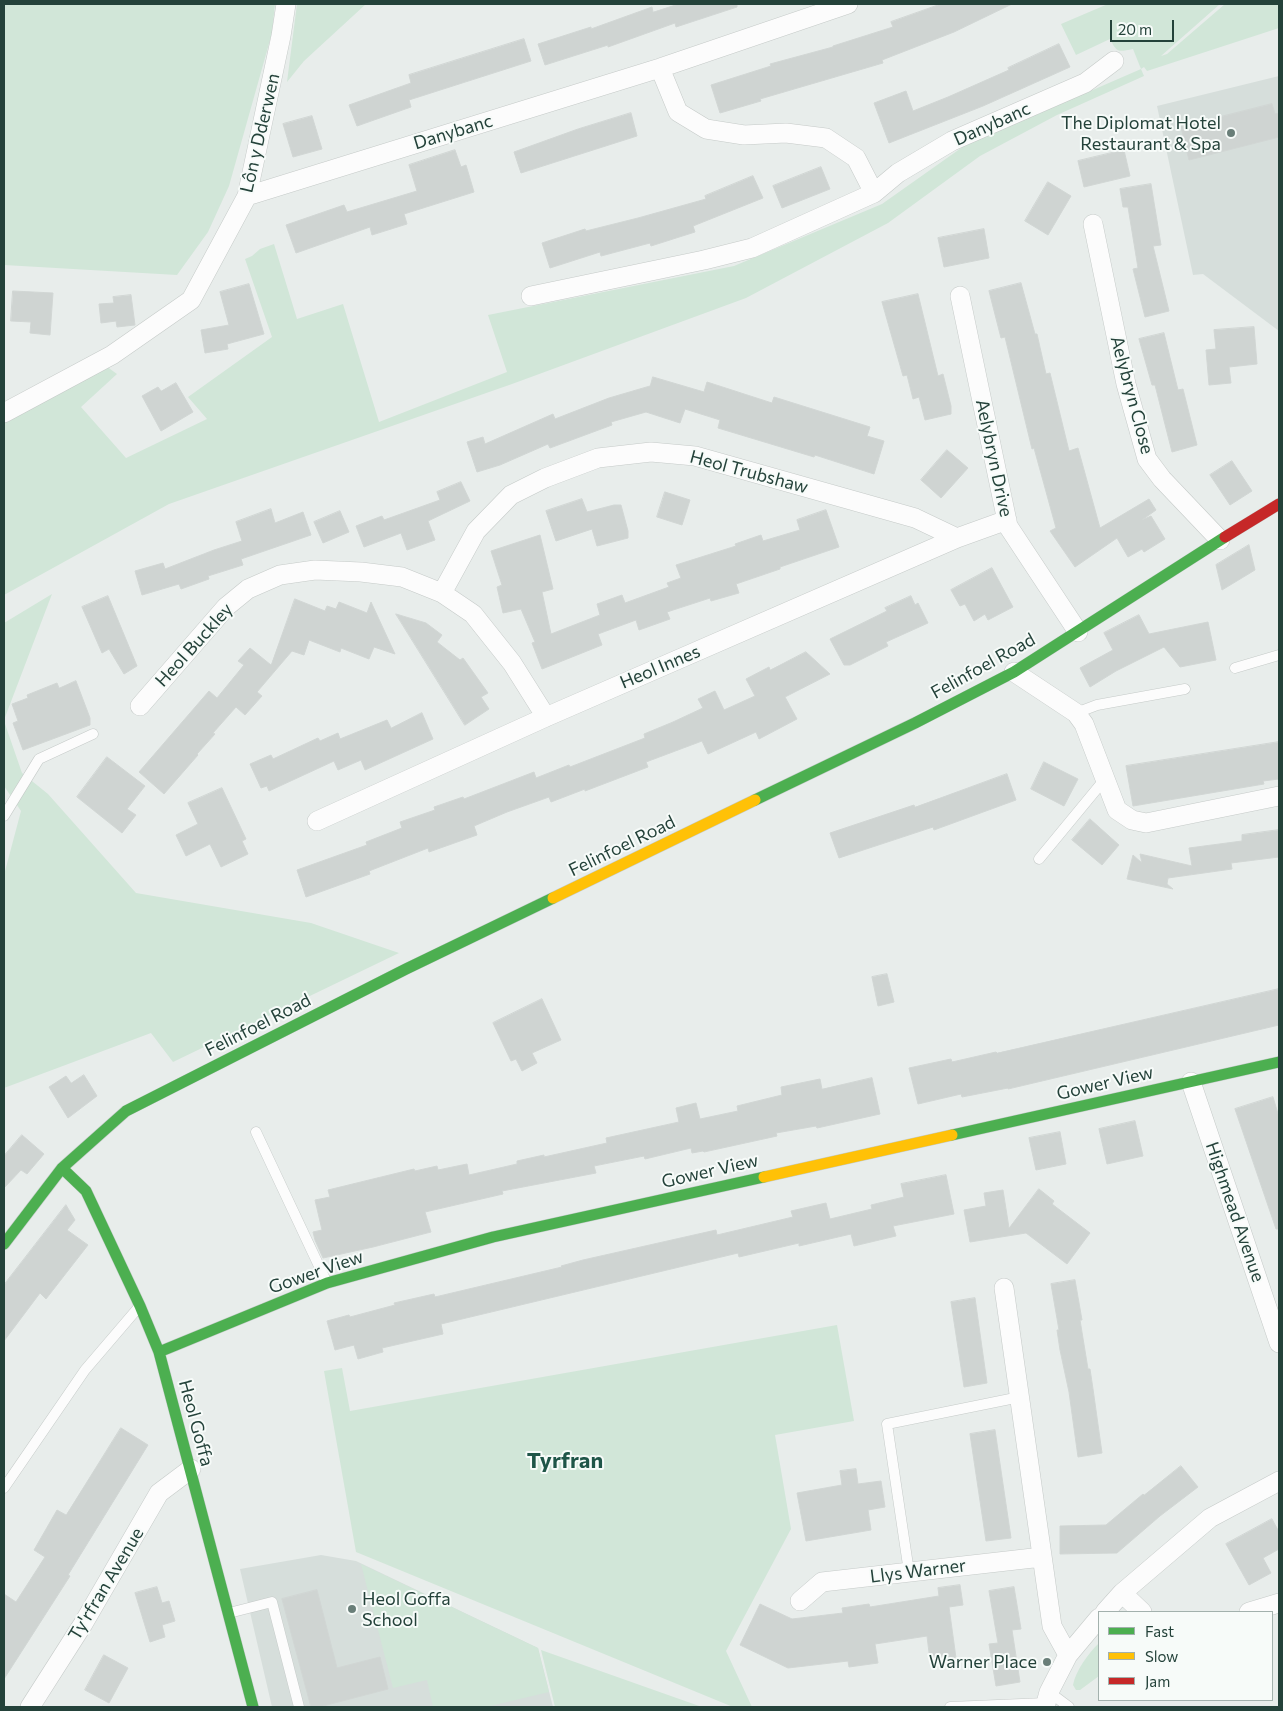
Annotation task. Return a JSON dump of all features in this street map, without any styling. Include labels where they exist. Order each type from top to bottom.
[{"type":"street","name":"Lôn y Dderwen","points":[[4,412],[112,355],[191,300],[247,196],[286,4]]},
{"type":"street","name":"Danybanc","points":[[247,196],[660,68],[848,4]]},
{"type":"street","name":"Danybanc","points":[[531,296],[704,260],[752,248],[874,193],[898,173],[952,141],[1085,82],[1114,62]]},
{"type":"street","points":[[660,68],[678,112],[706,129],[744,135],[786,133],[826,138],[856,158],[874,193]]},
{"type":"street","name":"Aelybryn Close","points":[[1093,224],[1126,384],[1148,459],[1162,478],[1220,540]]},
{"type":"street","name":"Aelybryn Drive","points":[[960,296],[1008,526],[1078,632]]},
{"type":"street","name":"Heol Trubshaw","points":[[442,593],[476,531],[511,496],[545,478],[598,458],[651,452],[704,458],[915,518],[957,538]]},
{"type":"street","name":"Felinfoel Road","points":[[7,1232],[62,1168],[126,1112],[406,969],[906,728],[1014,672],[1279,504]]},
{"type":"street","name":"Heol Innes","points":[[317,821],[546,717],[957,538],[1007,520]]},
{"type":"street","name":"Heol Buckley","points":[[140,706],[226,606],[248,589],[280,575],[315,570],[361,572],[402,577],[442,593],[473,614],[512,663],[546,717]]},
{"type":"street","points":[[1014,672],[1076,713],[1084,724],[1117,810],[1132,820],[1146,823],[1279,796]]},
{"type":"street","name":"Gower View","points":[[159,1352],[327,1282],[493,1237],[1279,1062]]},
{"type":"street","name":"Highmead Avenue","points":[[1191,1082],[1279,1343]]},
{"type":"street","name":"Heol Goffa","points":[[62,1168],[86,1191],[140,1306],[159,1352],[252,1707]]},
{"type":"street","points":[[1004,1288],[1052,1626],[1068,1655]]},
{"type":"street","name":"Ty'rfran Avenue","points":[[30,1707],[83,1624],[159,1494],[191,1469]]},
{"type":"street","points":[[1106,1611],[1122,1593],[1210,1518],[1279,1481]]},
{"type":"street","name":"Llys Warner","points":[[800,1600],[822,1582],[1042,1557]]},
{"type":"street","points":[[1122,1593],[1141,1611]]},
{"type":"street","points":[[1252,1611],[1279,1603]]},
{"type":"street","points":[[1047,1701],[1068,1655],[1098,1619]]},
{"type":"lane","points":[[1235,668],[1279,655]]},
{"type":"lane","points":[[1076,713],[1097,705],[1185,688]]},
{"type":"lane","points":[[4,816],[39,759],[93,734]]},
{"type":"lane","points":[[1039,859],[1105,779]]},
{"type":"lane","points":[[256,1132],[327,1282]]},
{"type":"lane","points":[[4,1488],[85,1370],[140,1306]]},
{"type":"lane","points":[[909,1572],[887,1424],[1020,1397]]},
{"type":"lane","points":[[228,1613],[272,1602],[300,1707]]},
{"type":"lane","points":[[950,1707],[1047,1701],[1069,1707]]},
{"type":"shaded area","points":[[1279,76],[1279,331],[1203,274],[1193,275],[1157,106]]},
{"type":"shaded area","name":"Heol Goffa School","points":[[321,1555],[356,1561],[538,1648],[553,1707],[272,1707],[240,1569]]},
{"type":"green space","points":[[4,4],[275,4],[272,33],[229,186],[208,232],[177,275],[4,265]]},
{"type":"green space","points":[[297,4],[366,4],[304,61],[287,82]]},
{"type":"green space","points":[[1108,4],[1220,4],[1161,56],[1167,54],[1225,4],[1279,4],[1279,28],[1147,71],[1144,67],[1141,69],[1133,49],[1118,50],[1110,39],[1076,55],[1061,24]]},
{"type":"green space","points":[[1141,69],[1144,76],[1057,115],[980,156],[888,223],[746,298],[512,384],[169,504],[4,595],[4,418],[106,366],[117,374],[81,407],[126,458],[207,419],[188,397],[272,337],[245,259],[260,249],[274,244],[297,319],[343,304],[379,422],[507,372],[488,315],[734,266],[882,204],[964,146]]},
{"type":"green space","points":[[52,594],[4,720],[4,623]]},
{"type":"green space","points":[[4,721],[22,773],[48,794],[136,893],[311,923],[399,953],[173,1062],[151,1033],[4,1088],[4,875],[21,811],[4,786]]},
{"type":"green space","points":[[837,1325],[854,1421],[775,1435],[791,1529],[726,1651],[752,1707],[733,1707],[356,1552],[324,1371],[342,1368],[350,1411]]},
{"type":"green space","points":[[361,1564],[538,1648],[549,1692],[486,1707],[433,1707],[427,1680],[393,1688]]},
{"type":"green space","points":[[1098,1644],[1098,1677],[1080,1690],[1076,1690],[1073,1685],[1087,1657]]},
{"type":"green space","points":[[541,1650],[702,1707],[555,1707]]},
{"type":"building","points":[[679,4],[737,4],[737,7],[676,27],[675,23],[608,47],[608,45],[545,65],[538,44],[591,27],[591,29],[652,7],[653,12]]},
{"type":"building","points":[[941,4],[1012,4],[954,32],[882,60],[883,63],[760,99],[761,101],[720,113],[711,85],[771,66],[770,64],[833,47],[893,27],[891,22]]},
{"type":"building","points":[[524,39],[531,61],[409,100],[411,107],[357,126],[349,105],[411,83],[409,75]]},
{"type":"building","points":[[1059,44],[1070,67],[983,106],[889,143],[874,103],[906,91],[913,111],[1009,70],[1008,68]]},
{"type":"building","name":"The Diplomat Hotel Restaurant & Spa","points":[[1272,104],[1275,114],[1279,113],[1279,137],[1189,160],[1181,127]]},
{"type":"building","points":[[631,113],[637,136],[521,173],[514,152],[578,129]]},
{"type":"building","points":[[312,116],[322,149],[293,157],[283,124]]},
{"type":"building","points":[[455,150],[461,167],[466,165],[474,192],[404,214],[407,224],[372,235],[370,227],[296,253],[286,225],[344,205],[347,212],[417,191],[409,165]]},
{"type":"building","points":[[1124,150],[1130,176],[1084,187],[1078,161]]},
{"type":"building","points":[[821,167],[830,189],[782,208],[773,186]]},
{"type":"building","points":[[753,176],[763,198],[693,226],[695,232],[651,246],[650,243],[601,256],[600,252],[550,268],[542,243],[585,229],[586,231],[706,199],[705,196]]},
{"type":"building","points":[[1048,182],[1071,196],[1048,235],[1025,221]]},
{"type":"building","points":[[1151,184],[1161,245],[1153,246],[1169,311],[1145,317],[1133,269],[1138,268],[1128,207],[1123,207],[1120,189]]},
{"type":"building","points":[[984,229],[989,258],[944,267],[938,238]]},
{"type":"building","points":[[1021,283],[1035,334],[1037,334],[1046,374],[1050,373],[1069,451],[1078,448],[1100,528],[1149,499],[1156,510],[1142,520],[1151,516],[1165,539],[1144,552],[1142,549],[1128,557],[1117,538],[1075,567],[1050,531],[1056,528],[1034,448],[1032,449],[1005,337],[1001,338],[989,291]]},
{"type":"building","points":[[249,284],[264,334],[227,344],[228,349],[205,353],[201,330],[229,325],[220,292]]},
{"type":"building","points":[[13,291],[53,293],[50,335],[30,333],[31,322],[11,321]]},
{"type":"building","points":[[918,294],[938,376],[943,374],[951,406],[951,414],[925,420],[919,397],[913,399],[907,375],[903,376],[882,302]]},
{"type":"building","points":[[131,295],[135,325],[117,327],[116,321],[101,323],[99,304],[114,303],[113,297]]},
{"type":"building","points":[[1254,327],[1257,364],[1229,367],[1231,383],[1209,385],[1206,350],[1216,349],[1214,330]]},
{"type":"building","points":[[1164,333],[1178,390],[1183,389],[1197,445],[1172,452],[1155,385],[1152,385],[1139,339]]},
{"type":"building","points":[[653,377],[704,392],[707,382],[772,403],[774,397],[870,427],[867,436],[884,441],[874,474],[815,455],[814,457],[718,428],[720,420],[685,409],[680,423],[646,412],[611,422],[612,425],[550,448],[548,444],[500,465],[477,472],[467,442],[483,437],[485,444],[553,414],[555,419],[609,398],[650,386]]},
{"type":"building","points":[[176,383],[193,412],[161,431],[142,396],[158,387],[161,391]]},
{"type":"building","points":[[947,450],[968,468],[941,498],[921,480]]},
{"type":"building","points":[[1232,461],[1252,491],[1230,505],[1210,475]]},
{"type":"building","points":[[461,482],[470,501],[428,521],[435,540],[407,550],[401,533],[364,547],[356,526],[382,516],[384,520],[440,500],[437,492]]},
{"type":"building","points":[[665,492],[690,500],[682,525],[657,517]]},
{"type":"building","points":[[582,499],[587,512],[621,505],[628,538],[597,546],[592,529],[556,541],[546,511]]},
{"type":"building","points":[[271,509],[275,523],[303,512],[311,535],[241,559],[243,565],[208,576],[209,579],[181,589],[179,584],[142,595],[135,571],[163,563],[165,569],[242,541],[236,522]]},
{"type":"building","points":[[826,510],[839,547],[736,584],[739,593],[711,601],[710,598],[667,612],[670,619],[639,630],[636,620],[598,634],[602,645],[542,669],[532,643],[535,642],[521,609],[503,613],[497,587],[502,585],[491,551],[540,535],[553,589],[542,592],[551,634],[600,615],[597,604],[622,595],[625,603],[669,587],[667,583],[681,578],[676,565],[736,546],[735,544],[761,535],[763,541],[800,530],[797,520]]},
{"type":"building","points":[[340,511],[349,532],[323,543],[314,522]]},
{"type":"building","points":[[1249,545],[1255,570],[1222,590],[1216,565]]},
{"type":"building","points":[[992,568],[1013,607],[988,620],[985,614],[974,621],[965,604],[960,606],[951,590]]},
{"type":"building","points":[[108,596],[137,666],[124,674],[109,649],[102,653],[82,607]]},
{"type":"building","points":[[911,596],[915,605],[918,603],[928,623],[886,642],[888,646],[850,665],[844,665],[830,639],[887,611],[885,608]]},
{"type":"building","points":[[295,599],[325,611],[327,606],[336,609],[339,602],[367,613],[371,602],[395,654],[374,647],[369,659],[341,648],[340,652],[309,640],[304,655],[292,651],[257,692],[262,696],[245,715],[236,707],[164,794],[139,772],[209,691],[217,698],[244,665],[238,661],[250,648],[271,665]]},
{"type":"building","points":[[396,614],[426,623],[442,635],[437,642],[460,660],[463,658],[488,693],[481,697],[489,709],[465,725]]},
{"type":"building","points":[[1139,615],[1149,634],[1208,622],[1216,660],[1180,667],[1164,647],[1116,671],[1090,687],[1080,668],[1113,650],[1104,633]]},
{"type":"building","points":[[806,652],[830,674],[785,697],[797,719],[759,739],[756,732],[708,754],[702,741],[646,762],[648,767],[585,791],[585,789],[551,802],[549,797],[507,812],[474,826],[477,835],[429,852],[428,848],[369,871],[370,874],[306,897],[297,870],[367,845],[366,842],[402,828],[400,822],[435,810],[434,807],[463,797],[464,799],[534,772],[536,778],[569,765],[570,767],[645,738],[644,734],[703,708],[698,699],[715,691],[724,710],[755,696],[746,679],[769,667],[770,670]]},
{"type":"building","points":[[76,681],[90,718],[90,725],[23,750],[13,723],[18,721],[12,704],[28,698],[27,695],[57,683],[59,688]]},
{"type":"building","points":[[422,713],[433,739],[365,770],[361,760],[338,770],[334,761],[269,791],[267,786],[261,788],[250,764],[271,755],[273,759],[318,738],[320,741],[338,733],[340,739],[387,720],[391,728]]},
{"type":"building","points":[[1279,742],[1279,779],[1263,781],[1264,784],[1133,806],[1126,766]]},
{"type":"building","points":[[107,757],[145,786],[127,809],[136,815],[122,833],[77,797]]},
{"type":"building","points":[[1044,762],[1078,779],[1064,806],[1031,789]]},
{"type":"building","points":[[1007,774],[1016,800],[934,830],[933,827],[839,858],[830,833],[914,805],[915,807]]},
{"type":"building","points":[[222,788],[246,839],[242,841],[248,854],[221,867],[210,844],[186,856],[176,835],[198,824],[188,803]]},
{"type":"building","points":[[1090,819],[1119,845],[1102,865],[1072,840]]},
{"type":"building","points":[[1279,830],[1279,857],[1231,863],[1232,869],[1168,878],[1167,884],[1173,889],[1127,879],[1133,855],[1142,863],[1140,854],[1192,866],[1189,848],[1242,841],[1242,835]]},
{"type":"building","points":[[887,974],[894,1002],[878,1006],[872,977]]},
{"type":"building","points":[[1279,989],[1279,1025],[1008,1089],[962,1097],[961,1094],[918,1104],[909,1068],[951,1059],[952,1062],[997,1053]]},
{"type":"building","points":[[542,999],[561,1040],[532,1053],[537,1063],[522,1071],[516,1059],[511,1061],[493,1023]]},
{"type":"building","points":[[84,1075],[97,1096],[68,1118],[49,1087],[66,1076],[71,1083]]},
{"type":"building","points":[[872,1078],[880,1114],[817,1128],[816,1126],[776,1133],[777,1136],[704,1152],[692,1153],[691,1148],[645,1159],[644,1156],[594,1166],[596,1173],[502,1191],[503,1194],[425,1212],[431,1232],[373,1247],[323,1258],[315,1240],[313,1232],[322,1230],[315,1200],[330,1197],[328,1190],[414,1169],[415,1171],[437,1166],[438,1170],[467,1164],[469,1175],[517,1164],[517,1161],[607,1143],[606,1138],[679,1122],[676,1108],[696,1103],[700,1119],[738,1111],[737,1106],[782,1095],[781,1087],[820,1079],[822,1089]]},
{"type":"building","points":[[1273,1097],[1279,1117],[1279,1229],[1276,1229],[1235,1109]]},
{"type":"building","points":[[1135,1121],[1143,1156],[1107,1164],[1099,1129]]},
{"type":"building","points":[[1060,1132],[1066,1164],[1036,1170],[1029,1138]]},
{"type":"building","points":[[22,1135],[44,1154],[27,1174],[21,1170],[4,1188],[4,1156]]},
{"type":"building","points":[[946,1175],[954,1214],[893,1226],[896,1236],[854,1246],[851,1234],[799,1246],[799,1243],[739,1257],[738,1253],[441,1324],[443,1334],[382,1348],[383,1352],[358,1359],[354,1345],[335,1350],[327,1321],[395,1305],[394,1303],[434,1294],[435,1297],[562,1267],[583,1260],[716,1230],[717,1235],[793,1217],[791,1211],[826,1203],[830,1219],[872,1209],[871,1205],[904,1197],[901,1184]]},
{"type":"building","points":[[1039,1189],[1054,1201],[1052,1204],[1090,1233],[1067,1264],[1026,1233],[970,1242],[964,1210],[986,1206],[984,1193],[1003,1190],[1009,1228]]},
{"type":"building","points":[[66,1205],[75,1220],[67,1230],[88,1245],[46,1299],[40,1293],[4,1341],[4,1285]]},
{"type":"building","points":[[1075,1280],[1102,1453],[1078,1457],[1051,1284]]},
{"type":"building","points":[[975,1298],[987,1383],[964,1387],[951,1302]]},
{"type":"building","points":[[121,1428],[148,1445],[68,1575],[70,1576],[4,1679],[4,1594],[16,1602],[45,1557],[34,1550],[57,1510],[66,1515]]},
{"type":"building","points":[[995,1430],[1011,1538],[986,1541],[970,1434]]},
{"type":"building","points":[[1181,1466],[1198,1487],[1160,1516],[1117,1553],[1060,1554],[1060,1526],[1106,1525]]},
{"type":"building","points":[[856,1469],[858,1484],[881,1481],[885,1507],[868,1510],[871,1530],[806,1541],[797,1493],[842,1485],[840,1471]]},
{"type":"building","points":[[1272,1519],[1279,1532],[1279,1549],[1263,1558],[1271,1573],[1249,1585],[1226,1544]]},
{"type":"building","points":[[960,1585],[963,1605],[949,1607],[956,1658],[930,1661],[927,1636],[875,1644],[878,1663],[849,1667],[848,1661],[788,1668],[740,1645],[760,1604],[792,1619],[843,1613],[842,1608],[869,1604],[870,1607],[939,1596],[938,1588]]},
{"type":"building","points":[[157,1587],[162,1603],[169,1601],[175,1621],[162,1625],[165,1637],[150,1642],[135,1593]]},
{"type":"building","points":[[1014,1587],[1021,1629],[1012,1630],[1020,1682],[996,1686],[989,1644],[998,1643],[989,1591]]},
{"type":"building","points":[[317,1590],[337,1668],[380,1657],[388,1689],[319,1707],[311,1707],[282,1599]]},
{"type":"building","points":[[104,1655],[128,1668],[109,1703],[85,1690]]},
{"type":"traffic: fast","points":[[755,800],[915,723],[1014,672],[1225,537]]},
{"type":"traffic: fast","points":[[4,1244],[62,1168],[126,1111],[406,969],[553,898]]},
{"type":"traffic: fast","points":[[952,1135],[1279,1062]]},
{"type":"traffic: fast","points":[[62,1168],[86,1191],[140,1306],[159,1352],[253,1707]]},
{"type":"traffic: fast","points":[[159,1352],[327,1283],[493,1237],[764,1177]]},
{"type":"traffic: slow","points":[[553,898],[755,800]]},
{"type":"traffic: slow","points":[[764,1177],[952,1135]]},
{"type":"traffic: jam","points":[[1225,537],[1279,504]]},
{"type":"place","name":"The Diplomat Hotel Restaurant & Spa","points":[[1231,133]]},
{"type":"place","name":"Heol Goffa School","points":[[352,1609]]},
{"type":"place","name":"Warner Place","points":[[1047,1662]]},
{"type":"district","name":"Tyrfran","points":[[565,1461]]}]
